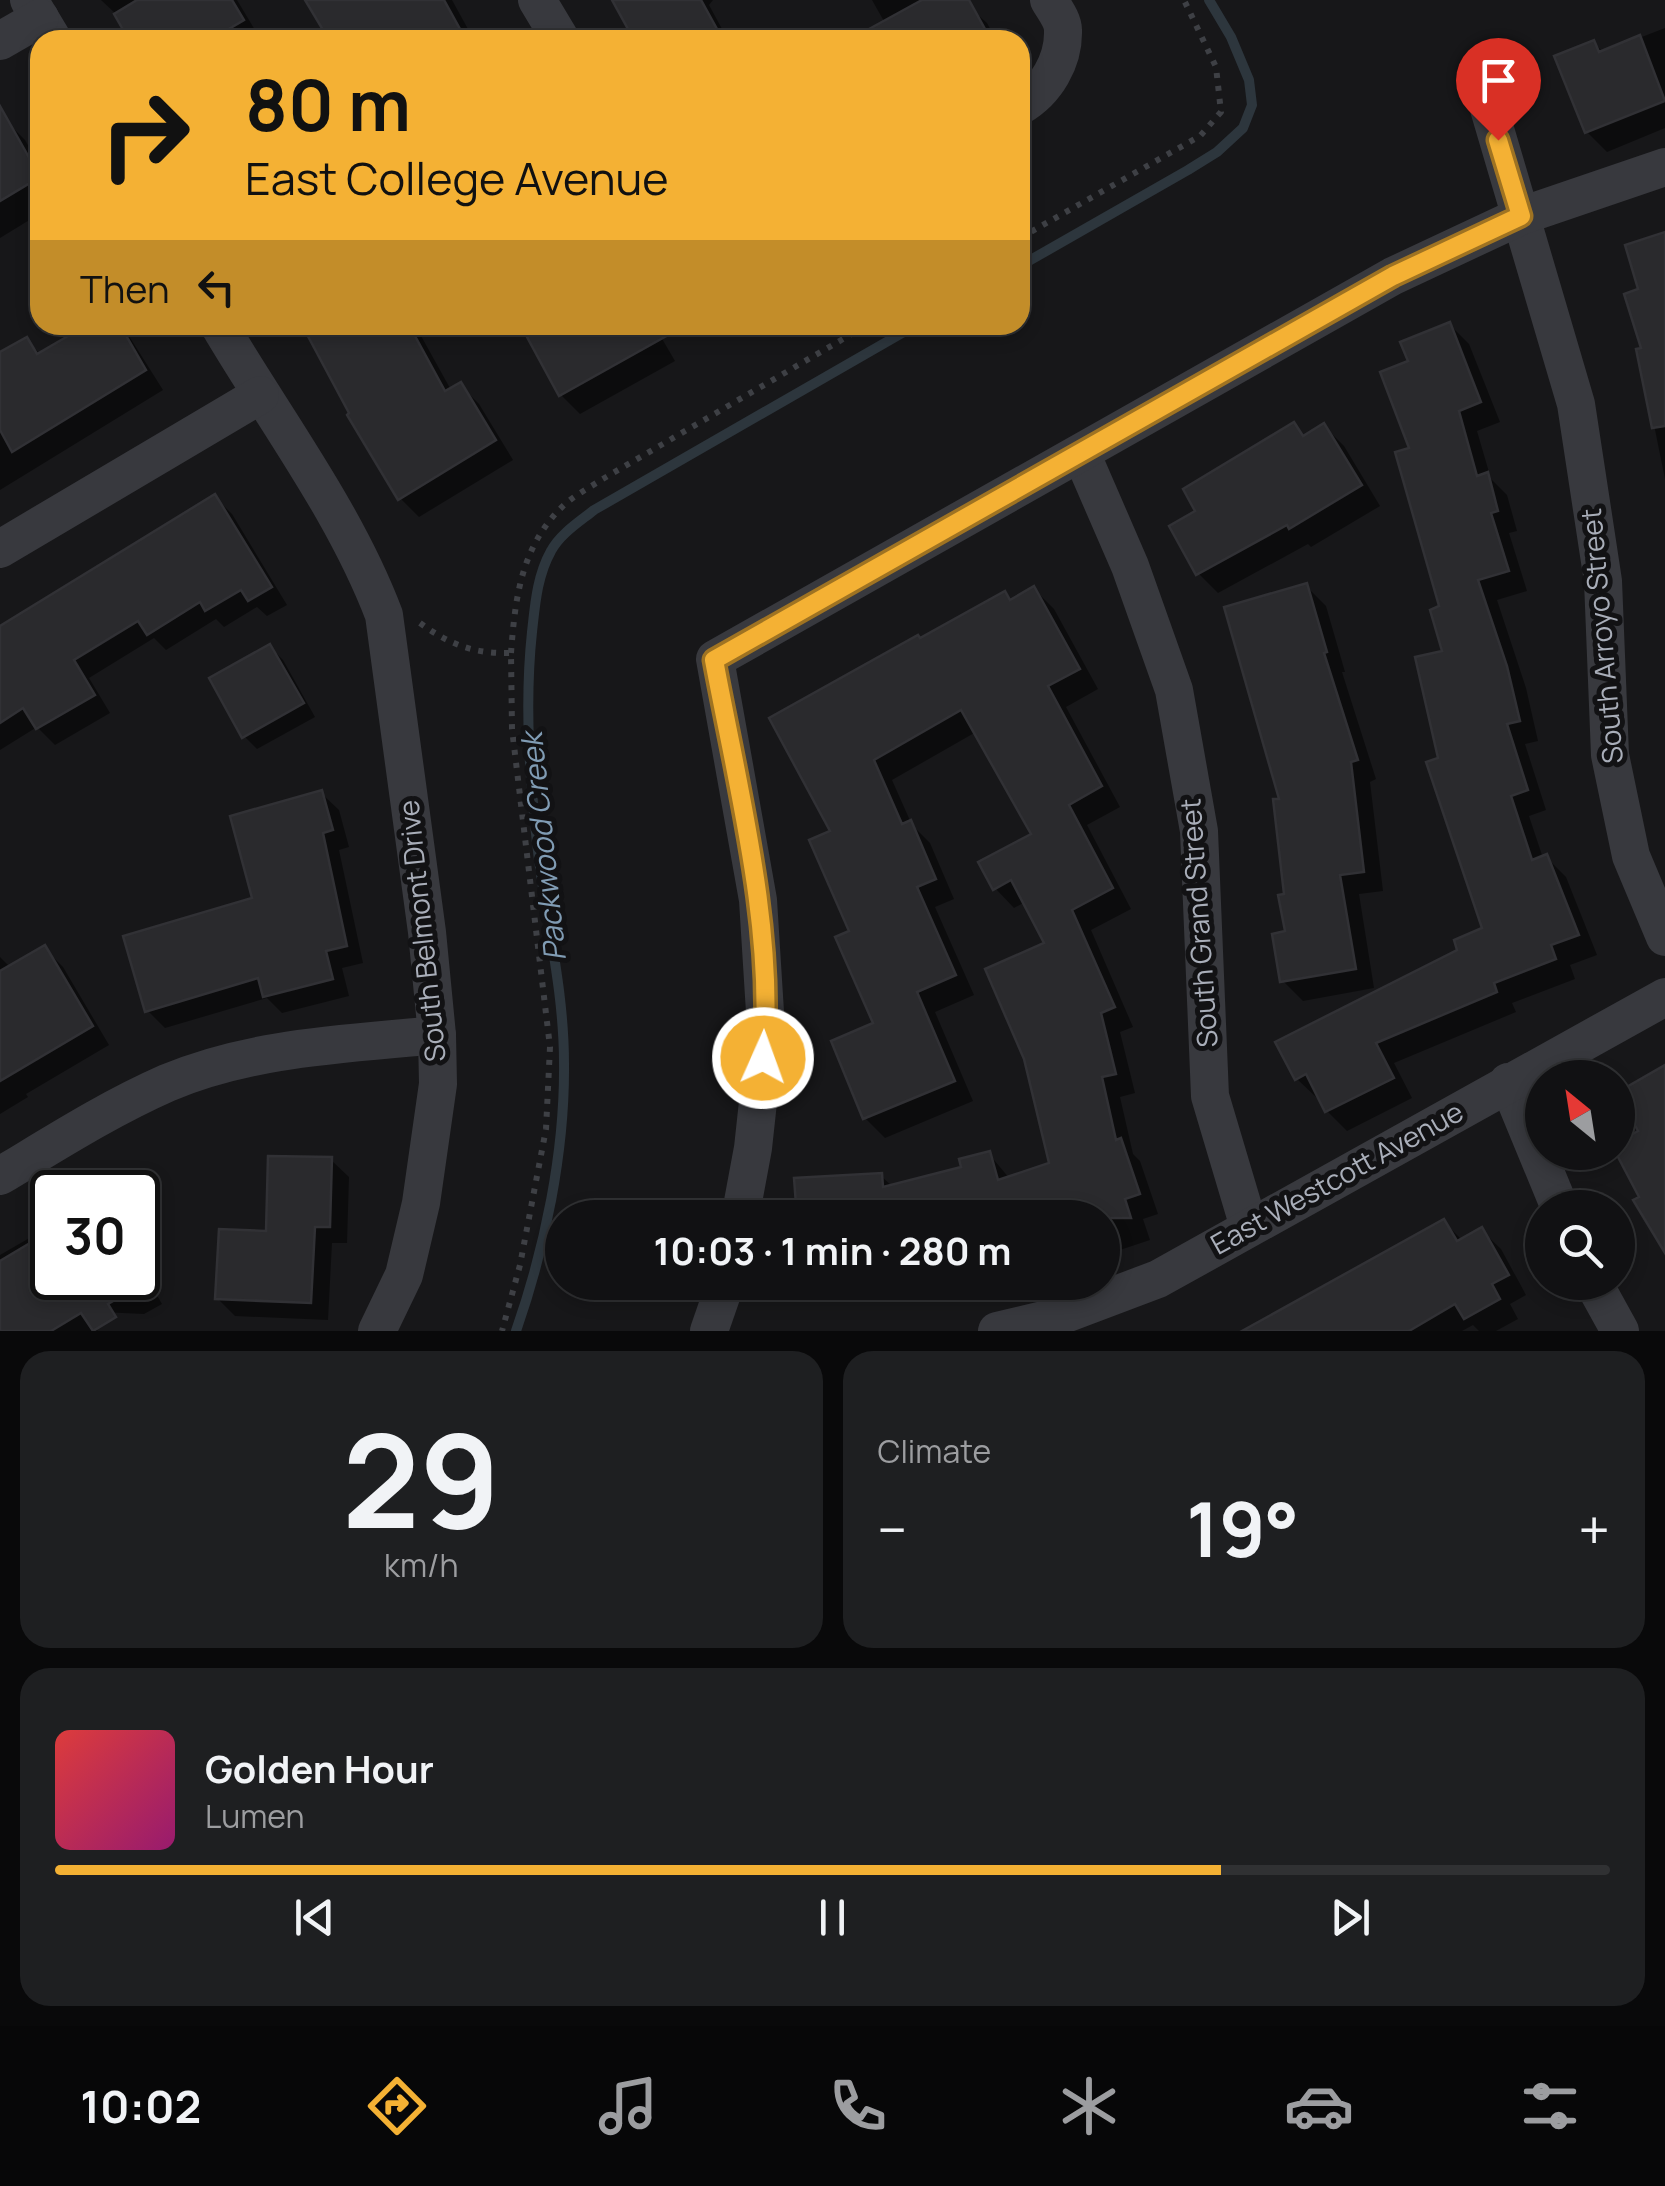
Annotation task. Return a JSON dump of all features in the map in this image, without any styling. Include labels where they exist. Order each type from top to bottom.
[{"type":"street","points":[[538,0],[555,30]]},
{"type":"street","points":[[1030,100],[1057,68],[1064,27],[1049,0]]},
{"type":"street","points":[[0,41],[40,19]]},
{"type":"street","name":"South Arroyo Street","points":[[1486,102],[1576,404],[1603,581],[1610,755],[1632,856],[1665,936]]},
{"type":"street","points":[[743,1200],[766,1028],[758,900],[714,660],[1393,276],[1521,216],[1665,167]]},
{"type":"street","name":"South Belmont Drive","points":[[225,335],[345,532],[367,572],[384,624],[427,932],[438,1084],[420,1203],[404,1276],[377,1331]]},
{"type":"street","points":[[0,549],[260,395]]},
{"type":"street","name":"South Grand Street","points":[[1081,453],[1130,566],[1174,690],[1198,831],[1210,1096],[1249,1227]]},
{"type":"street","name":"East Westcott Avenue","points":[[997,1331],[1060,1316],[1158,1279],[1665,997]]},
{"type":"street","points":[[0,1176],[104,1113],[170,1082],[232,1062],[289,1050],[437,1034]]},
{"type":"street","points":[[1508,1082],[1553,1190]]},
{"type":"street","points":[[709,1331],[720,1300]]},
{"type":"street","points":[[1604,1300],[1620,1331]]},
{"type":"path","points":[[1030,232],[1200,136],[1221,112],[1216,67],[1184,0]]},
{"type":"path","points":[[502,1331],[520,1265],[546,1129],[550,1047],[512,730],[515,600],[530,548],[562,506],[850,335]]},
{"type":"path","points":[[384,624],[417,621],[445,641],[464,648],[482,654],[511,654]]},
{"type":"building","points":[[137,0],[232,0],[244,20],[227,30],[123,30],[114,14]]},
{"type":"building","points":[[305,0],[444,0],[460,30],[323,30]]},
{"type":"building","points":[[612,0],[701,0],[718,30],[628,30]]},
{"type":"building","points":[[922,0],[969,0],[986,30],[867,30]]},
{"type":"building","points":[[1640,35],[1665,101],[1585,133],[1554,56],[1594,40],[1599,52]]},
{"type":"building","points":[[0,106],[30,159],[30,183],[0,201]]},
{"type":"building","points":[[1665,232],[1665,426],[1652,428],[1636,349],[1641,348],[1624,294],[1638,289],[1625,245]]},
{"type":"building","points":[[1450,322],[1481,402],[1459,411],[1477,476],[1488,472],[1498,511],[1491,513],[1509,571],[1478,580],[1507,666],[1520,721],[1507,724],[1528,790],[1511,796],[1532,860],[1547,854],[1579,935],[1551,945],[1556,959],[1494,983],[1497,992],[1376,1043],[1394,1078],[1325,1112],[1306,1074],[1295,1080],[1275,1042],[1457,950],[1454,940],[1482,928],[1426,762],[1438,758],[1415,657],[1442,651],[1430,610],[1439,606],[1395,452],[1409,448],[1380,372],[1408,361],[1400,342]]},
{"type":"building","points":[[70,335],[126,335],[146,370],[12,452],[0,430],[0,352],[27,337],[37,354]]},
{"type":"building","points":[[307,335],[414,335],[445,391],[461,382],[496,440],[398,500]]},
{"type":"building","points":[[530,335],[668,335],[559,396],[527,337]]},
{"type":"building","points":[[1294,422],[1303,436],[1324,423],[1362,485],[1289,529],[1287,525],[1196,575],[1169,526],[1195,511],[1183,489]]},
{"type":"building","points":[[215,494],[272,587],[248,601],[241,590],[205,611],[200,602],[147,635],[138,621],[74,660],[95,695],[36,729],[23,708],[0,723],[0,626]]},
{"type":"building","points":[[1307,583],[1327,652],[1324,653],[1358,760],[1351,762],[1364,872],[1340,875],[1356,969],[1280,982],[1272,934],[1285,931],[1278,895],[1284,894],[1273,799],[1279,799],[1224,607]]},
{"type":"building","points":[[1034,586],[1080,669],[1048,686],[1102,786],[1069,805],[1113,888],[1072,910],[1115,1007],[1101,1013],[1116,1074],[1102,1077],[1116,1140],[1121,1138],[1140,1194],[1125,1199],[1131,1218],[1120,1218],[1120,1200],[796,1200],[794,1178],[882,1173],[883,1187],[961,1167],[959,1159],[990,1151],[998,1180],[1049,1163],[1024,1059],[985,969],[1044,943],[1011,880],[993,890],[978,862],[1031,834],[961,710],[874,760],[902,824],[911,820],[936,879],[917,887],[956,975],[917,992],[955,1081],[863,1119],[831,1041],[873,1023],[835,937],[849,931],[809,840],[830,831],[769,718],[1005,591],[1010,600]]},
{"type":"building","points":[[270,644],[304,703],[242,738],[209,678]]},
{"type":"building","points":[[322,790],[333,830],[323,833],[347,946],[326,951],[333,979],[263,997],[258,978],[145,1012],[123,936],[252,898],[230,816]]},
{"type":"building","points":[[45,945],[93,1026],[0,1081],[0,971]]},
{"type":"building","points":[[1665,1065],[1665,1253],[1635,1203],[1639,1197],[1625,1170],[1635,1170],[1635,1082]]},
{"type":"building","points":[[268,1156],[332,1157],[330,1227],[315,1227],[311,1303],[215,1299],[219,1229],[266,1231]]},
{"type":"building","points":[[1444,1219],[1457,1241],[1482,1227],[1509,1275],[1492,1284],[1500,1299],[1464,1319],[1455,1304],[1409,1331],[1242,1331]]},
{"type":"building","points":[[30,1243],[30,1300],[115,1300],[108,1304],[116,1317],[93,1331],[81,1313],[51,1331],[0,1331],[0,1261]]},
{"type":"waterway","name":"Packwood Creek","points":[[1030,260],[1217,152],[1243,128],[1252,105],[1249,80],[1231,37],[1209,0]]},
{"type":"waterway","name":"Packwood Creek","points":[[516,1331],[551,1199],[563,1097],[561,1012],[539,860],[529,746],[532,632],[537,591],[546,561],[559,539],[594,510],[899,335]]},
{"type":"route","points":[[763,1058],[766,1028],[758,900],[714,660],[1393,276],[1521,216],[1498,140]]}]
